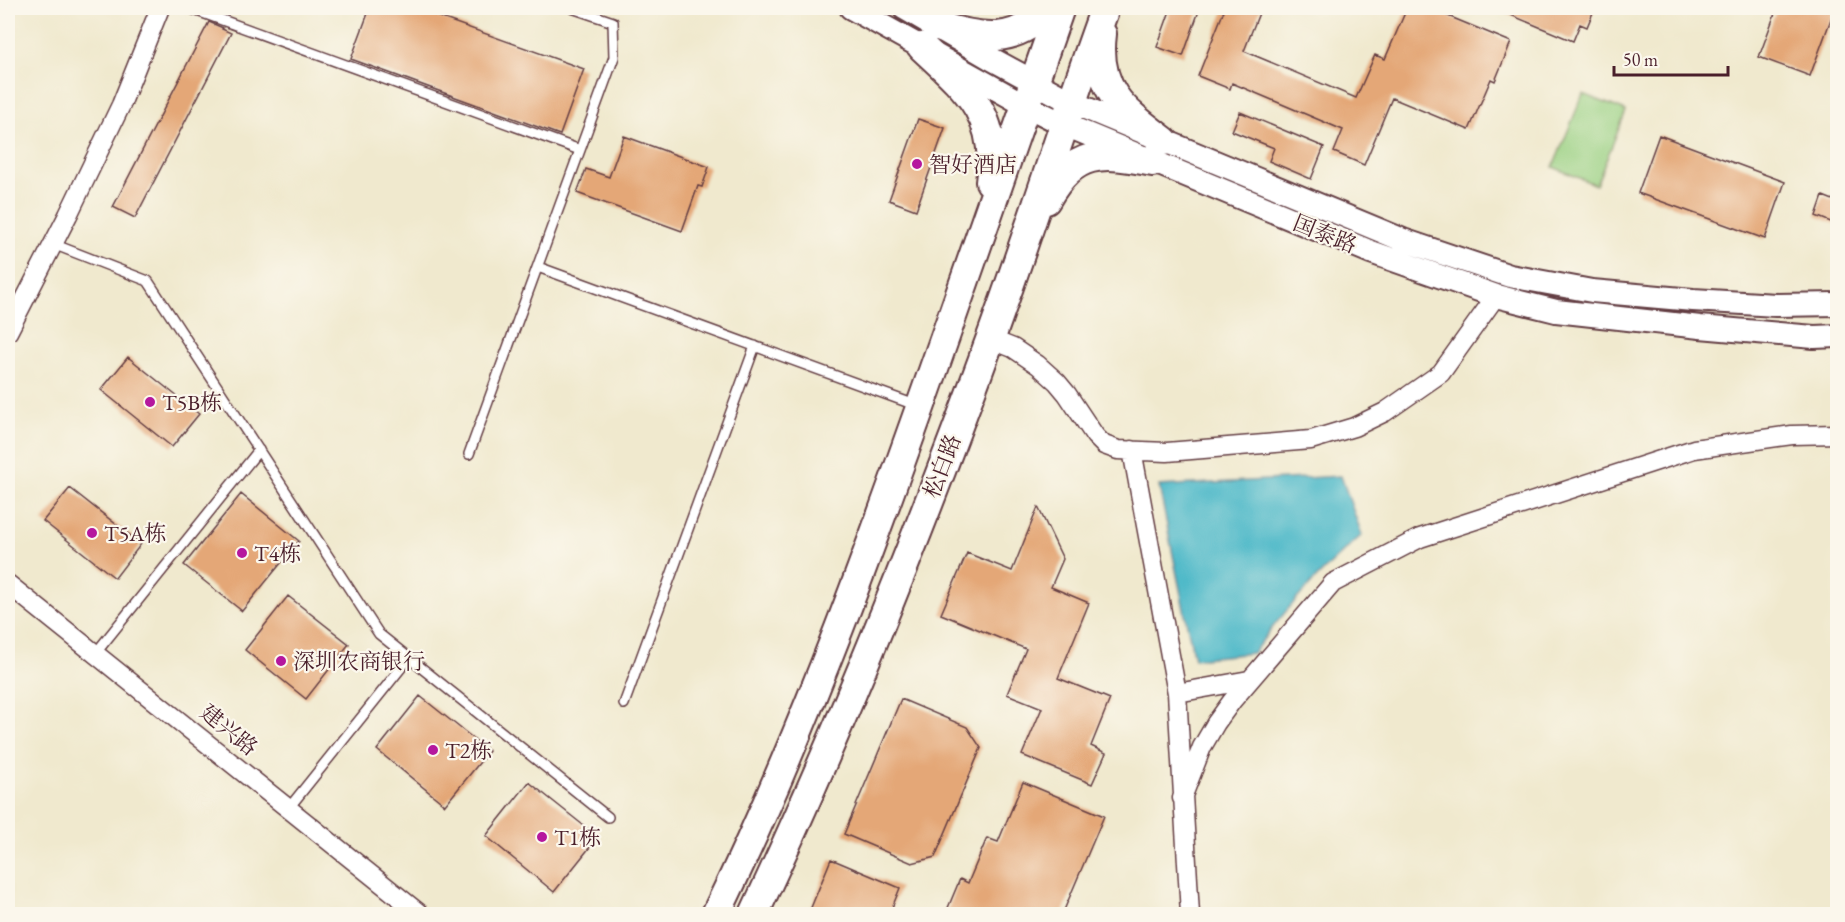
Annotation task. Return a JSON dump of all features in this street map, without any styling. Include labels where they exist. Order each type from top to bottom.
[{"type":"main road","points":[[928,36],[1009,35],[1027,28],[1048,8]]},
{"type":"main road","name":"松白路","points":[[716,915],[773,793],[868,551],[1060,8]]},
{"type":"main road","points":[[1105,8],[1101,46],[1102,66],[1107,85],[1116,100],[1158,151]]},
{"type":"main road","name":"松白路","points":[[754,915],[844,713],[917,532],[990,339],[1105,8]]},
{"type":"main road","points":[[928,36],[969,93],[986,123],[992,147],[992,171],[983,226]]},
{"type":"main road","points":[[1018,256],[1052,189],[1074,165],[1090,157],[1158,151]]},
{"type":"street","points":[[8,332],[122,105],[160,8]]},
{"type":"street","name":"国泰路","points":[[851,8],[928,36],[1067,113],[1158,151],[1403,240],[1510,276],[1592,291],[1776,305],[1838,304]]},
{"type":"street","name":"国泰路","points":[[904,8],[928,36]]},
{"type":"street","name":"国泰路","points":[[1158,151],[1371,252],[1496,296],[1556,311],[1700,327],[1814,337],[1838,336]]},
{"type":"street","points":[[990,339],[1013,348],[1038,365],[1057,382],[1095,436],[1104,445],[1118,450],[1167,452],[1311,440],[1354,427],[1385,412],[1441,373],[1496,296]]},
{"type":"street","points":[[1182,798],[1191,772],[1216,723],[1249,680],[1333,583],[1420,538],[1694,449],[1792,435],[1838,434]]},
{"type":"street","points":[[1131,450],[1177,693],[1190,915]]},
{"type":"street","name":"建兴路","points":[[8,584],[420,915]]},
{"type":"street","points":[[1177,693],[1249,680]]},
{"type":"lane","points":[[189,8],[580,150]]},
{"type":"lane","points":[[469,454],[614,57],[613,22],[572,8]]},
{"type":"lane","points":[[53,244],[148,281],[379,634],[608,817]]},
{"type":"lane","points":[[538,267],[920,406]]},
{"type":"lane","points":[[624,704],[755,346]]},
{"type":"lane","points":[[95,654],[259,450]]},
{"type":"lane","points":[[288,808],[409,658]]},
{"type":"green space","points":[[1583,94],[1626,111],[1596,185],[1553,167]]},
{"type":"water","points":[[1341,476],[1362,535],[1304,591],[1253,653],[1194,659],[1159,486]]},
{"type":"building","points":[[370,8],[414,8],[584,69],[560,135],[351,59]]},
{"type":"building","points":[[1171,8],[1200,8],[1183,56],[1157,47]]},
{"type":"building","points":[[1225,8],[1261,8],[1244,51],[1356,98],[1375,55],[1385,59],[1407,8],[1437,8],[1436,11],[1511,42],[1495,81],[1491,79],[1469,130],[1392,98],[1364,165],[1334,152],[1343,130],[1232,83],[1230,89],[1198,76]]},
{"type":"building","points":[[1494,8],[1587,8],[1594,10],[1587,27],[1580,24],[1573,41]]},
{"type":"building","points":[[1777,8],[1835,8],[1810,76],[1759,57]]},
{"type":"building","points":[[209,22],[231,33],[135,218],[113,207]]},
{"type":"building","points":[[1240,112],[1324,147],[1311,179],[1269,161],[1274,148],[1232,131]]},
{"type":"building","points":[[918,119],[945,128],[916,210],[889,200]]},
{"type":"building","points":[[1659,135],[1785,182],[1765,239],[1638,193]]},
{"type":"building","points":[[624,136],[709,167],[702,187],[698,186],[682,231],[577,193],[586,169],[609,177]]},
{"type":"building","points":[[1823,196],[1838,202],[1838,225],[1816,216]]},
{"type":"building","name":"T5B栋","points":[[128,357],[199,414],[172,447],[101,390]]},
{"type":"building","name":"T5A栋","points":[[70,488],[141,544],[115,578],[43,521]]},
{"type":"building","name":"T4栋","points":[[241,494],[299,541],[242,611],[184,565]]},
{"type":"building","points":[[1038,507],[1063,559],[1051,587],[1089,603],[1058,678],[1110,699],[1091,746],[1106,753],[1092,784],[1022,755],[1042,708],[1007,694],[1026,649],[941,614],[967,553],[1012,571]]},
{"type":"building","points":[[288,596],[349,644],[306,699],[245,650]]},
{"type":"building","name":"T2栋","points":[[420,696],[489,751],[445,805],[377,750]]},
{"type":"building","points":[[901,699],[967,727],[981,748],[935,857],[912,863],[844,834]]},
{"type":"building","name":"T1栋","points":[[529,782],[598,837],[554,892],[486,836]]},
{"type":"building","points":[[1023,782],[1104,816],[1062,915],[945,915],[960,879],[968,883],[987,838],[998,842]]},
{"type":"building","points":[[831,859],[900,888],[889,915],[808,915]]},
{"type":"place","name":"智好酒店","points":[[917,164]]},
{"type":"place","name":"T5B栋","points":[[150,402]]},
{"type":"place","name":"T5A栋","points":[[92,533]]},
{"type":"place","name":"T4栋","points":[[242,553]]},
{"type":"place","name":"深圳农商银行","points":[[281,661]]},
{"type":"place","name":"T2栋","points":[[433,750]]},
{"type":"place","name":"T1栋","points":[[542,837]]}]
